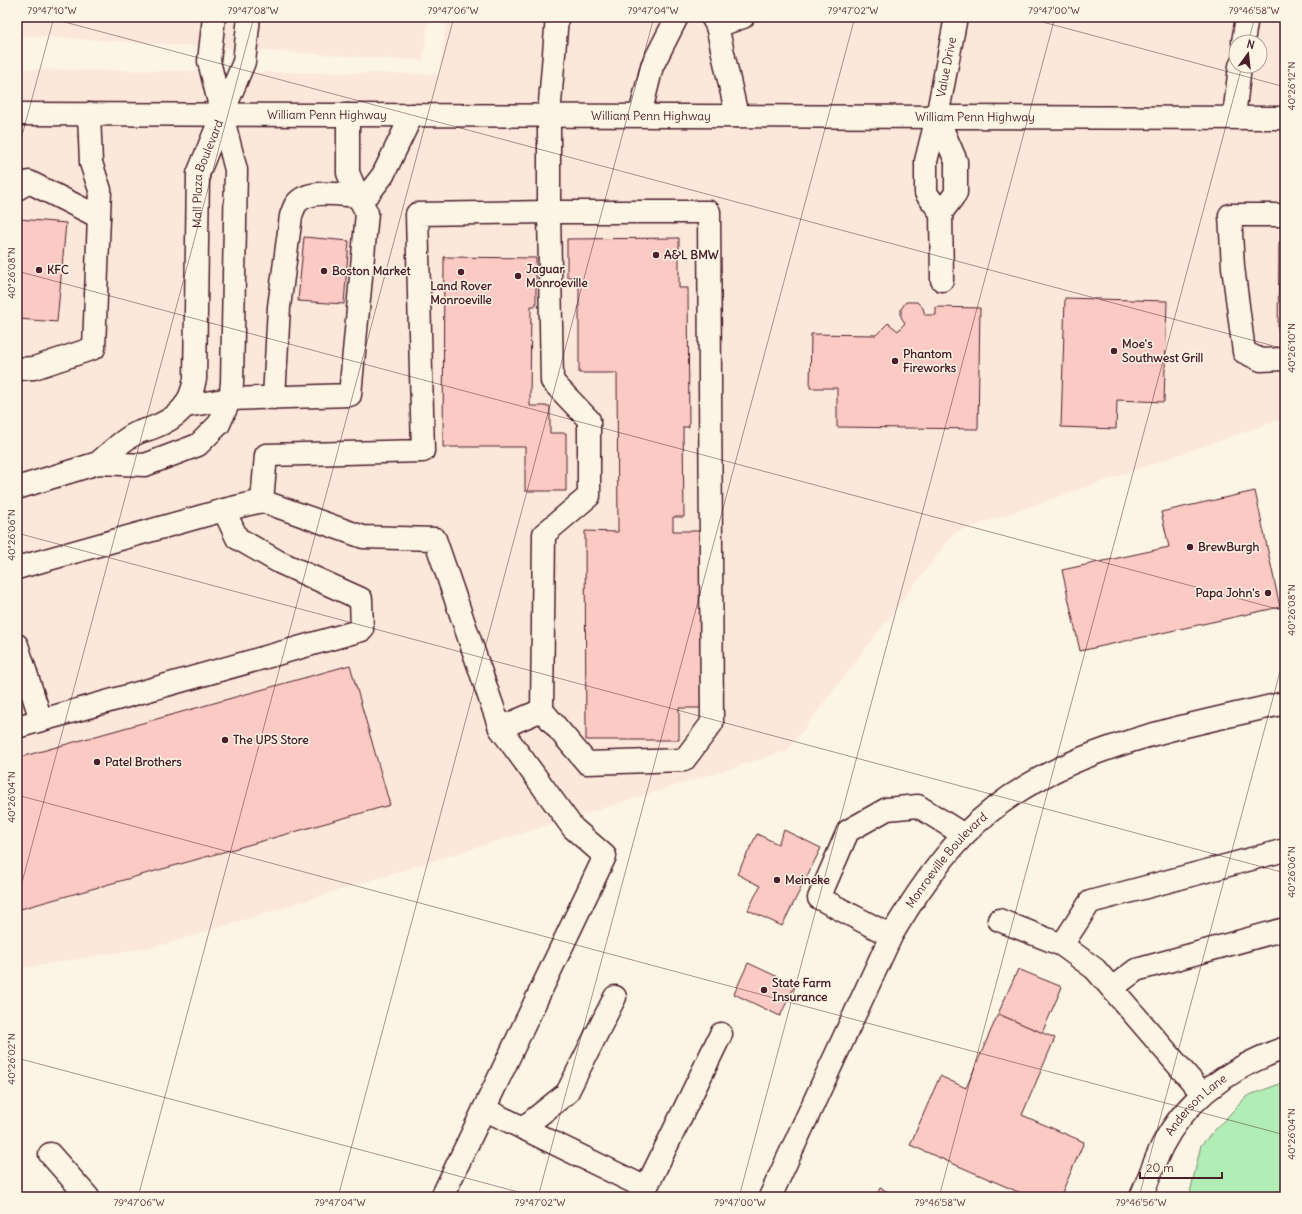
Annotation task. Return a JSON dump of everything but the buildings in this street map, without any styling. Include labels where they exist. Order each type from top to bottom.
[{"type":"main road","points":[[214,17],[209,61],[222,115]]},
{"type":"main road","points":[[222,115],[244,62],[249,17]]},
{"type":"main road","points":[[262,502],[266,455],[423,451],[417,214],[549,212],[709,212],[712,723],[684,760],[587,763],[542,710],[544,534],[589,496],[589,420],[552,380],[549,212],[549,116],[557,17]]},
{"type":"main road","points":[[640,116],[652,66],[677,17]]},
{"type":"main road","points":[[737,116],[714,22],[743,17]]},
{"type":"main road","name":"Value Drive","points":[[941,214],[926,193],[926,161],[937,117],[956,17]]},
{"type":"main road","points":[[1244,34],[1247,17]]},
{"type":"main road","points":[[1234,117],[1239,74]]},
{"type":"main road","name":"William Penn Highway","points":[[17,114],[1285,118]]},
{"type":"main road","points":[[17,369],[34,368],[94,348],[100,190],[91,163],[89,114]]},
{"type":"main road","name":"Mall Plaza Boulevard","points":[[17,488],[98,463],[145,465],[198,445],[219,424],[230,399],[232,383],[236,170],[222,115]]},
{"type":"main road","name":"Mall Plaza Boulevard","points":[[98,463],[134,434],[164,422],[186,406],[190,397],[195,379],[198,174],[222,115]]},
{"type":"main road","points":[[186,406],[230,399],[350,395],[367,212],[348,173],[348,115]]},
{"type":"main road","points":[[274,398],[279,307],[286,240],[291,216],[296,204],[304,197],[317,194],[358,196],[369,193],[383,175],[412,115]]},
{"type":"main road","points":[[937,117],[956,161],[956,193],[941,214],[942,280]]},
{"type":"main road","points":[[17,189],[29,182],[99,217]]},
{"type":"main road","points":[[1285,215],[1230,215],[1233,267],[1244,352],[1261,360],[1285,359]]},
{"type":"main road","points":[[17,568],[224,510],[262,502],[363,536],[435,539],[500,728],[573,828],[605,856],[442,1197]]},
{"type":"main road","points":[[17,727],[362,630],[361,599],[279,562],[237,538],[224,510]]},
{"type":"main road","points":[[17,645],[41,720]]},
{"type":"main road","name":"Monroeville Boulevard","points":[[770,1197],[891,936],[909,904],[926,880],[964,835],[985,816],[1027,786],[1077,761],[1158,733],[1285,703]]},
{"type":"main road","points":[[500,728],[542,710]]},
{"type":"main road","points":[[891,936],[819,898],[848,831],[887,809],[918,806],[964,835]]},
{"type":"main road","points":[[1062,945],[1090,902],[1285,850]]},
{"type":"main road","points":[[999,920],[1062,945],[1095,969],[1202,1093]]},
{"type":"main road","points":[[1112,988],[1136,970],[1285,930]]},
{"type":"main road","points":[[523,1128],[567,1093],[615,996]]},
{"type":"main road","points":[[484,1109],[646,1188],[720,1034]]},
{"type":"main road","name":"Anderson Lane","points":[[1141,1197],[1163,1145],[1186,1110],[1202,1093],[1241,1066],[1285,1048]]},
{"type":"main road","points":[[50,1154],[88,1197]]},
{"type":"shaded area","points":[[17,17],[429,17],[423,61],[17,35]]},
{"type":"shaded area","points":[[447,17],[1285,17],[1285,418],[954,533],[787,751],[163,945],[17,969],[17,69],[439,74]]},
{"type":"green space","points":[[1285,1082],[1285,1197],[1189,1197],[1201,1145],[1247,1096]]},
{"type":"place","name":"A&L BMW","points":[[656,255]]},
{"type":"place","name":"KFC","points":[[39,270]]},
{"type":"place","name":"Boston Market","points":[[324,271]]},
{"type":"place","name":"Land Rover Monroeville","points":[[461,272]]},
{"type":"place","name":"Jaguar Monroeville","points":[[518,276]]},
{"type":"place","name":"Moe's Southwest Grill","points":[[1114,351]]},
{"type":"place","name":"Phantom Fireworks","points":[[895,361]]},
{"type":"place","name":"BrewBurgh","points":[[1190,547]]},
{"type":"place","name":"Papa John's","points":[[1268,593]]},
{"type":"place","name":"The UPS Store","points":[[225,740]]},
{"type":"place","name":"Patel Brothers","points":[[97,762]]},
{"type":"place","name":"Meineke","points":[[777,880]]},
{"type":"place","name":"State Farm Insurance","points":[[764,990]]}]
